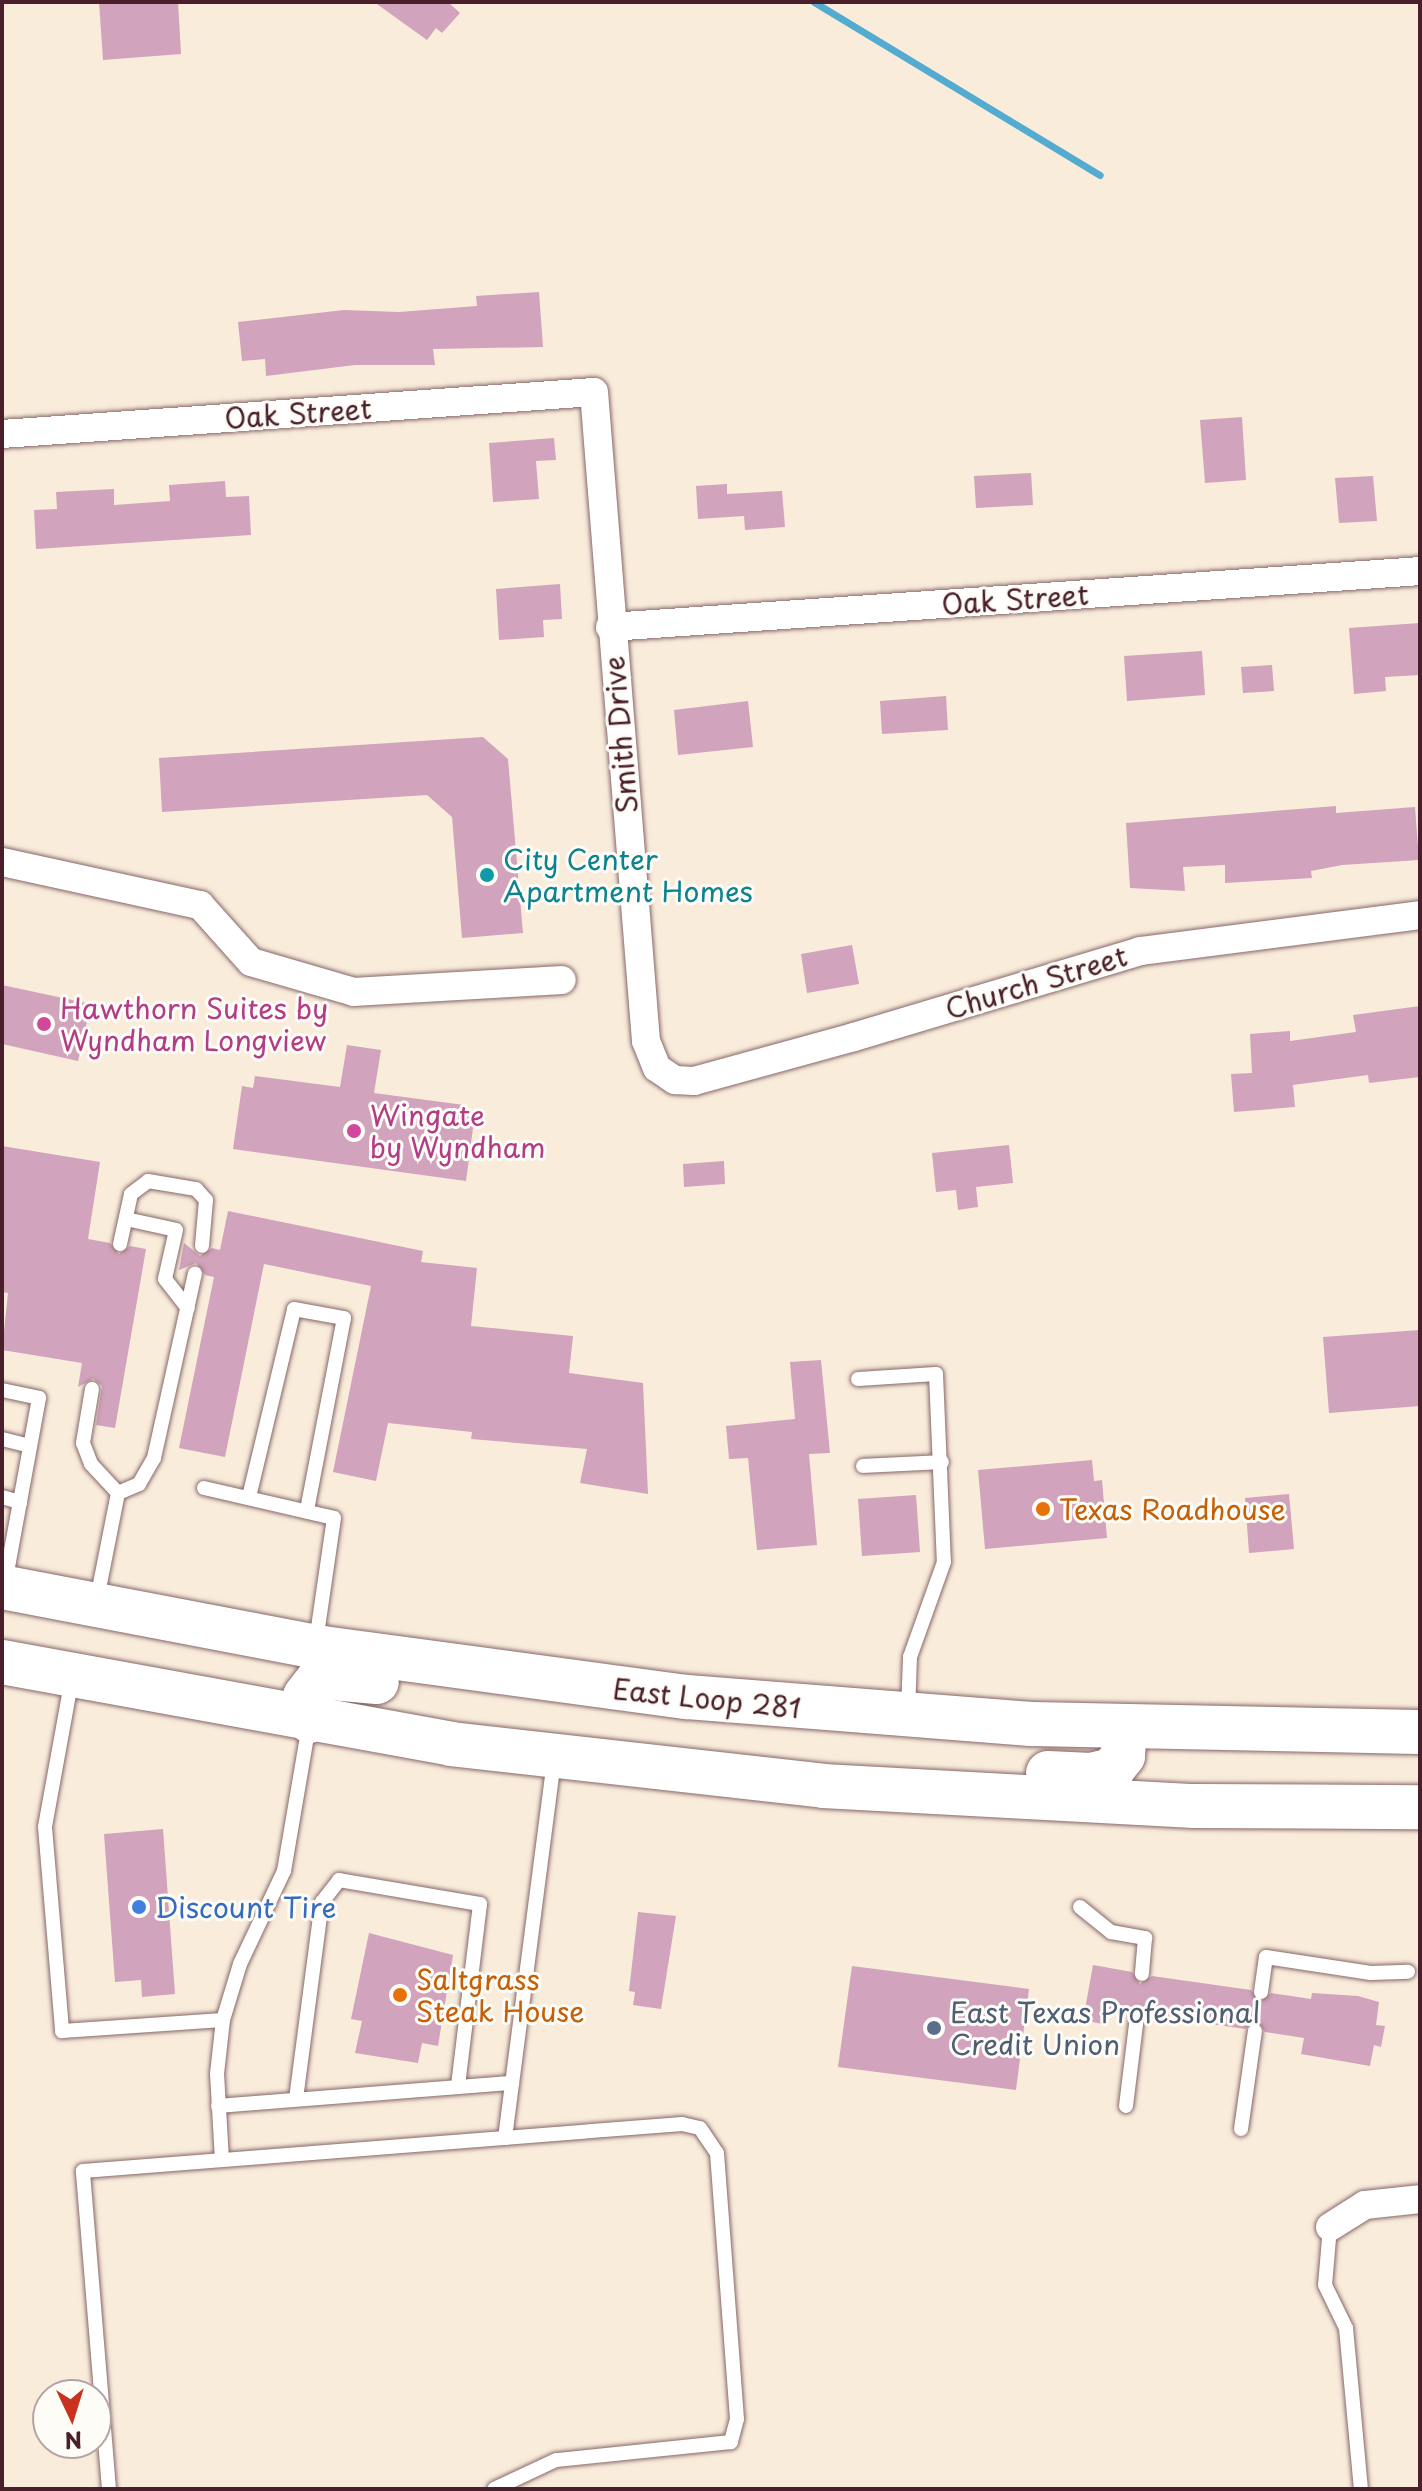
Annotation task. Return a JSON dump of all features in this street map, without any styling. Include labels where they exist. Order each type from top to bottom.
[{"type":"highway","name":"East Loop 281","points":[[3,1587],[95,1607],[315,1646],[575,1684],[908,1716],[1125,1729],[1420,1732]]},
{"type":"highway","points":[[2,1662],[72,1678],[310,1721],[555,1757],[823,1786],[1194,1806],[1420,1807]]},
{"type":"highway","points":[[310,1721],[307,1690],[325,1676],[393,1685],[575,1684]]},
{"type":"highway","points":[[823,1786],[979,1769],[1103,1774],[1123,1756],[1125,1729]]},
{"type":"street","name":"Oak Street","points":[[2,434],[594,392]]},
{"type":"street","name":"Smith Drive","points":[[594,392],[610,627],[646,1041],[662,1073]]},
{"type":"street","name":"Oak Street","points":[[610,627],[1420,571]]},
{"type":"street","points":[[2,862],[200,905],[251,962],[354,992],[562,980]]},
{"type":"street","name":"Church Street","points":[[662,1073],[694,1081],[1140,951],[1420,915]]},
{"type":"street","points":[[1330,2227],[1365,2205],[1420,2199]]},
{"type":"lane","points":[[120,1244],[131,1194],[148,1181],[196,1189],[206,1200],[209,1218],[202,1246]]},
{"type":"lane","points":[[126,1219],[176,1230],[165,1279],[188,1308]]},
{"type":"lane","points":[[118,1493],[139,1484],[154,1458],[195,1273]]},
{"type":"lane","points":[[249,1497],[294,1309],[344,1318],[307,1511]]},
{"type":"lane","points":[[858,1379],[936,1374],[944,1562],[910,1657],[908,1716]]},
{"type":"lane","points":[[92,1389],[83,1443],[91,1464],[118,1493]]},
{"type":"lane","points":[[2,1390],[39,1398],[3,1587]]},
{"type":"lane","points":[[2,1439],[30,1446]]},
{"type":"lane","points":[[863,1466],[942,1462]]},
{"type":"lane","points":[[204,1488],[334,1518],[315,1646]]},
{"type":"lane","points":[[95,1607],[118,1493]]},
{"type":"lane","points":[[2,1497],[20,1502]]},
{"type":"lane","points":[[72,1678],[45,1827],[62,2031],[223,2020]]},
{"type":"lane","points":[[222,2160],[218,2106],[223,2020],[245,1951],[284,1871],[310,1721]]},
{"type":"lane","points":[[505,2138],[555,1757]]},
{"type":"lane","points":[[296,2099],[322,1902],[339,1880],[480,1904],[458,2087]]},
{"type":"lane","points":[[1080,1907],[1111,1932],[1145,1938],[1142,1974]]},
{"type":"lane","points":[[1261,1992],[1266,1957],[1371,1973],[1408,1972]]},
{"type":"lane","points":[[1126,2106],[1137,2016]]},
{"type":"lane","points":[[1241,2129],[1255,2031]]},
{"type":"lane","points":[[218,2106],[512,2083]]},
{"type":"lane","points":[[109,2489],[83,2171],[682,2124],[711,2139],[717,2153],[737,2419],[726,2446],[556,2460],[494,2489]]},
{"type":"lane","points":[[1330,2227],[1325,2285],[1346,2328],[1361,2489]]},
{"type":"building","points":[[99,2],[178,2],[181,54],[103,60]]},
{"type":"building","points":[[374,2],[448,2],[460,13],[442,33],[436,28],[427,40]]},
{"type":"building","points":[[539,292],[543,347],[433,349],[435,365],[355,365],[266,376],[265,359],[242,361],[238,322],[344,310],[399,312],[477,306],[476,296]]},
{"type":"building","points":[[1242,417],[1246,480],[1205,483],[1200,420]]},
{"type":"building","points":[[554,438],[556,460],[536,461],[539,499],[493,502],[489,443]]},
{"type":"building","points":[[1031,473],[1033,505],[976,508],[974,476]]},
{"type":"building","points":[[1373,476],[1377,521],[1339,523],[1335,478]]},
{"type":"building","points":[[225,481],[226,497],[249,496],[251,535],[36,549],[34,510],[57,509],[56,492],[114,489],[114,505],[170,501],[169,485]]},
{"type":"building","points":[[727,484],[727,494],[782,491],[785,527],[745,530],[744,516],[698,519],[696,486]]},
{"type":"building","points":[[560,584],[562,619],[543,620],[544,637],[499,640],[496,589]]},
{"type":"building","points":[[1420,623],[1420,675],[1385,677],[1386,691],[1354,694],[1349,628]]},
{"type":"building","points":[[1202,651],[1205,695],[1127,701],[1124,656]]},
{"type":"building","points":[[1272,665],[1274,691],[1243,693],[1241,667]]},
{"type":"building","points":[[946,696],[948,730],[882,734],[880,701]]},
{"type":"building","points":[[748,701],[753,747],[678,755],[674,710]]},
{"type":"building","name":"City Center Apartment Homes","points":[[483,737],[508,759],[523,933],[462,938],[452,817],[427,795],[162,812],[159,758]]},
{"type":"building","points":[[1336,806],[1336,813],[1415,807],[1419,860],[1342,865],[1311,871],[1312,878],[1225,883],[1225,865],[1183,867],[1185,891],[1130,888],[1126,823]]},
{"type":"building","points":[[852,945],[859,984],[807,993],[801,954]]},
{"type":"building","name":"Hawthorn Suites by Wyndham Longview","points":[[2,985],[91,1004],[78,1061],[2,1044]]},
{"type":"building","points":[[1420,1006],[1420,1077],[1369,1083],[1368,1075],[1293,1085],[1295,1107],[1234,1112],[1231,1074],[1252,1073],[1250,1034],[1290,1031],[1290,1041],[1356,1032],[1353,1015]]},
{"type":"building","name":"Wingate by Wyndham","points":[[347,1045],[381,1050],[374,1093],[464,1105],[463,1112],[475,1113],[466,1181],[233,1149],[242,1086],[253,1088],[255,1076],[340,1087]]},
{"type":"building","points":[[1009,1145],[1013,1183],[976,1187],[978,1207],[958,1210],[956,1190],[936,1192],[932,1153]]},
{"type":"building","points":[[2,1146],[100,1162],[88,1239],[110,1243],[119,1254],[130,1246],[146,1249],[115,1428],[96,1425],[102,1386],[93,1379],[78,1387],[82,1363],[2,1350],[8,1293],[2,1292]]},
{"type":"building","points":[[724,1161],[725,1184],[684,1187],[683,1164]]},
{"type":"building","points":[[228,1211],[423,1251],[421,1262],[477,1268],[471,1326],[573,1336],[569,1373],[643,1383],[648,1494],[580,1483],[587,1449],[471,1439],[472,1432],[388,1423],[376,1481],[333,1472],[371,1286],[264,1264],[225,1457],[179,1448],[214,1277],[205,1275],[196,1263],[179,1270],[184,1243],[200,1256],[212,1248],[220,1250]]},
{"type":"building","points":[[1420,1330],[1420,1406],[1329,1413],[1323,1337]]},
{"type":"building","points":[[821,1360],[830,1453],[809,1454],[817,1545],[757,1550],[748,1458],[729,1459],[726,1426],[795,1419],[790,1362]]},
{"type":"building","name":"Texas Roadhouse","points":[[1092,1460],[1094,1481],[1102,1480],[1107,1538],[985,1549],[978,1470]]},
{"type":"building","points":[[1289,1494],[1294,1549],[1249,1553],[1245,1498]]},
{"type":"building","points":[[916,1495],[920,1552],[862,1556],[858,1499]]},
{"type":"building","name":"Discount Tire","points":[[163,1829],[175,1994],[142,1997],[141,1980],[115,1982],[104,1834]]},
{"type":"building","points":[[638,1912],[676,1916],[661,2009],[633,2005],[635,1992],[629,1991]]},
{"type":"building","name":"Saltgrass Steak House","points":[[369,1933],[453,1955],[438,2046],[422,2043],[418,2063],[355,2053],[362,2021],[351,2019]]},
{"type":"building","points":[[1093,1965],[1132,1972],[1140,1984],[1152,1976],[1251,1990],[1260,2002],[1271,1993],[1311,1999],[1312,1993],[1358,1996],[1379,2002],[1376,2025],[1385,2026],[1381,2047],[1374,2045],[1370,2066],[1301,2054],[1304,2038],[1265,2032],[1257,2021],[1245,2029],[1190,2021],[1189,2025],[1147,2018],[1137,2006],[1127,2014],[1104,2010],[1102,2024],[1083,2020]]},
{"type":"building","name":"East Texas Professional Credit Union","points":[[852,1966],[1029,1989],[1016,2090],[838,2067]]},
{"type":"waterway","points":[[814,2],[1100,175]]},
{"type":"place","name":"City Center Apartment Homes","points":[[487,875]]},
{"type":"place","name":"Hawthorn Suites by Wyndham Longview","points":[[44,1024]]},
{"type":"place","name":"Wingate by Wyndham","points":[[354,1131]]},
{"type":"place","name":"Texas Roadhouse","points":[[1043,1509]]},
{"type":"place","name":"Discount Tire","points":[[139,1907]]},
{"type":"place","name":"Saltgrass Steak House","points":[[400,1995]]},
{"type":"place","name":"East Texas Professional Credit Union","points":[[934,2028]]}]
